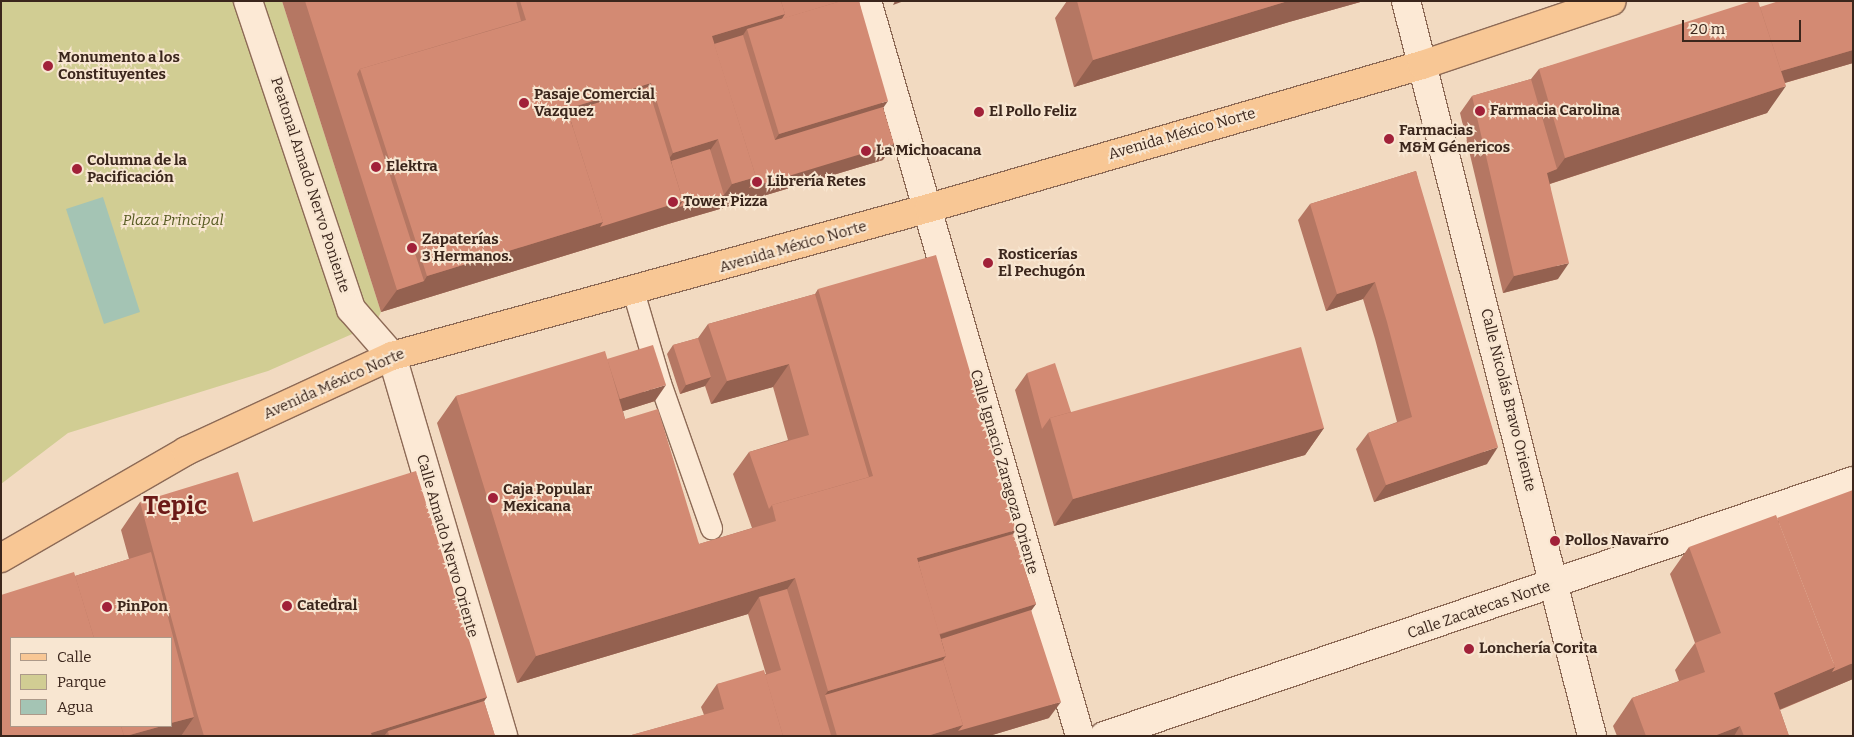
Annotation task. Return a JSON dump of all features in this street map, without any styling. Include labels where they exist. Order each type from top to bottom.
[{"type":"main road","name":"Avenida México Norte","points":[[1,558],[186,451],[392,356],[929,208],[1422,65],[1612,1]]},
{"type":"street","name":"Peatonal Amado Nervo Poniente","points":[[248,1],[351,309],[392,356]]},
{"type":"street","name":"Calle Ignacio Zaragoza Oriente","points":[[867,1],[929,208],[1080,736]]},
{"type":"street","name":"Calle Nicolás Bravo Oriente","points":[[1406,1],[1592,736]]},
{"type":"street","name":"Calle Amado Nervo Oriente","points":[[392,356],[502,736]]},
{"type":"street","name":"Calle Zacatecas Norte","points":[[1104,736],[1853,481]]},
{"type":"lane","points":[[633,291],[660,383],[711,528]]},
{"type":"green space","name":"Plaza Principal","points":[[1,1],[282,1],[381,312],[375,324],[268,371],[68,433],[1,484]]},
{"type":"water","points":[[103,197],[140,312],[104,324],[66,209]]},
{"type":"building","points":[[305,1],[516,1],[521,21],[360,69],[357,74],[424,281],[397,290]]},
{"type":"building","points":[[520,1],[781,1],[785,14],[712,36],[756,177],[732,184],[718,139],[673,153],[651,83],[567,109],[603,222],[427,276],[360,69],[526,20]]},
{"type":"building","points":[[781,1],[841,1],[782,19],[785,14]]},
{"type":"building","points":[[841,1],[859,1],[888,101],[779,134],[747,29]]},
{"type":"building","points":[[1077,1],[1288,1],[1093,60]]},
{"type":"building","points":[[1752,1],[1758,1],[1786,86],[1565,158],[1539,69]]},
{"type":"building","points":[[1779,1],[1853,1],[1853,50],[1781,71],[1760,7]]},
{"type":"building","points":[[743,35],[775,140],[883,107],[894,144],[749,188],[756,177],[714,44]]},
{"type":"building","points":[[1531,79],[1557,169],[1547,173],[1569,263],[1514,276],[1472,96]]},
{"type":"building","points":[[648,87],[683,201],[600,227],[603,222],[568,112]]},
{"type":"building","points":[[710,149],[724,195],[679,207],[683,201],[671,161]]},
{"type":"building","points":[[1416,171],[1498,447],[1386,485],[1368,433],[1412,417],[1387,322],[1375,282],[1337,294],[1310,204]]},
{"type":"building","points":[[936,255],[1016,530],[917,558],[946,656],[828,691],[795,578],[536,656],[456,396],[605,351],[625,419],[658,409],[699,544],[776,521],[772,505],[873,476],[818,289]]},
{"type":"building","points":[[815,294],[869,477],[772,505],[769,509],[749,452],[809,435],[789,364],[727,381],[708,324]]},
{"type":"building","points":[[698,338],[711,377],[686,385],[673,345]]},
{"type":"building","points":[[653,345],[666,385],[620,399],[607,359]]},
{"type":"building","points":[[1301,347],[1324,428],[1073,499],[1050,418]]},
{"type":"building","points":[[1055,363],[1071,412],[1050,418],[1042,429],[1027,373]]},
{"type":"building","name":"Catedral","points":[[416,471],[487,697],[371,733],[372,736],[204,736],[140,502],[238,472],[253,522]]},
{"type":"building","points":[[1853,490],[1853,663],[1832,672],[1835,667],[1777,518]]},
{"type":"building","points":[[1776,515],[1835,667],[1774,693],[1789,736],[1744,736],[1740,726],[1714,736],[1646,736],[1632,698],[1705,672],[1695,643],[1721,633],[1689,547]]},
{"type":"building","points":[[1013,534],[1036,604],[939,634],[918,562]]},
{"type":"building","points":[[151,552],[194,717],[172,723],[172,637],[94,637],[75,576]]},
{"type":"building","points":[[74,572],[94,637],[10,637],[10,727],[121,727],[124,736],[1,736],[1,595]]},
{"type":"building","points":[[787,589],[831,735],[783,736],[765,675],[781,670],[759,597]]},
{"type":"building","points":[[1031,610],[1061,702],[958,731],[963,725],[943,660],[946,656],[941,639]]},
{"type":"building","points":[[943,660],[963,725],[927,736],[837,736],[825,695]]},
{"type":"building","points":[[764,670],[783,736],[628,736],[724,709],[717,684]]},
{"type":"building","points":[[484,701],[495,736],[389,736],[388,731]]},
{"type":"building","points":[[121,727],[158,727],[126,736],[124,736]]},
{"type":"place","name":"Monumento a los Constituyentes","points":[[48,66]]},
{"type":"place","name":"Pasaje Comercial Vazquez","points":[[524,103]]},
{"type":"place","name":"Farmacia Carolina","points":[[1480,111]]},
{"type":"place","name":"El Pollo Feliz","points":[[979,112]]},
{"type":"place","name":"Farmacias M&M Génericos","points":[[1389,139]]},
{"type":"place","name":"La Michoacana","points":[[866,151]]},
{"type":"place","name":"Elektra","points":[[376,167]]},
{"type":"place","name":"Columna de la Pacificación","points":[[77,169]]},
{"type":"place","name":"Librería Retes","points":[[757,182]]},
{"type":"place","name":"Tower Pizza","points":[[673,202]]},
{"type":"place","name":"Zapaterías 3 Hermanos.","points":[[412,248]]},
{"type":"place","name":"Rosticerías El Pechugón","points":[[988,263]]},
{"type":"place","name":"Caja Popular Mexicana","points":[[493,498]]},
{"type":"place","name":"Pollos Navarro","points":[[1555,541]]},
{"type":"place","name":"Catedral","points":[[287,606]]},
{"type":"place","name":"PinPon","points":[[107,607]]},
{"type":"place","name":"Lonchería Corita","points":[[1469,649]]},
{"type":"district","name":"Tepic","points":[[175,506]]}]
